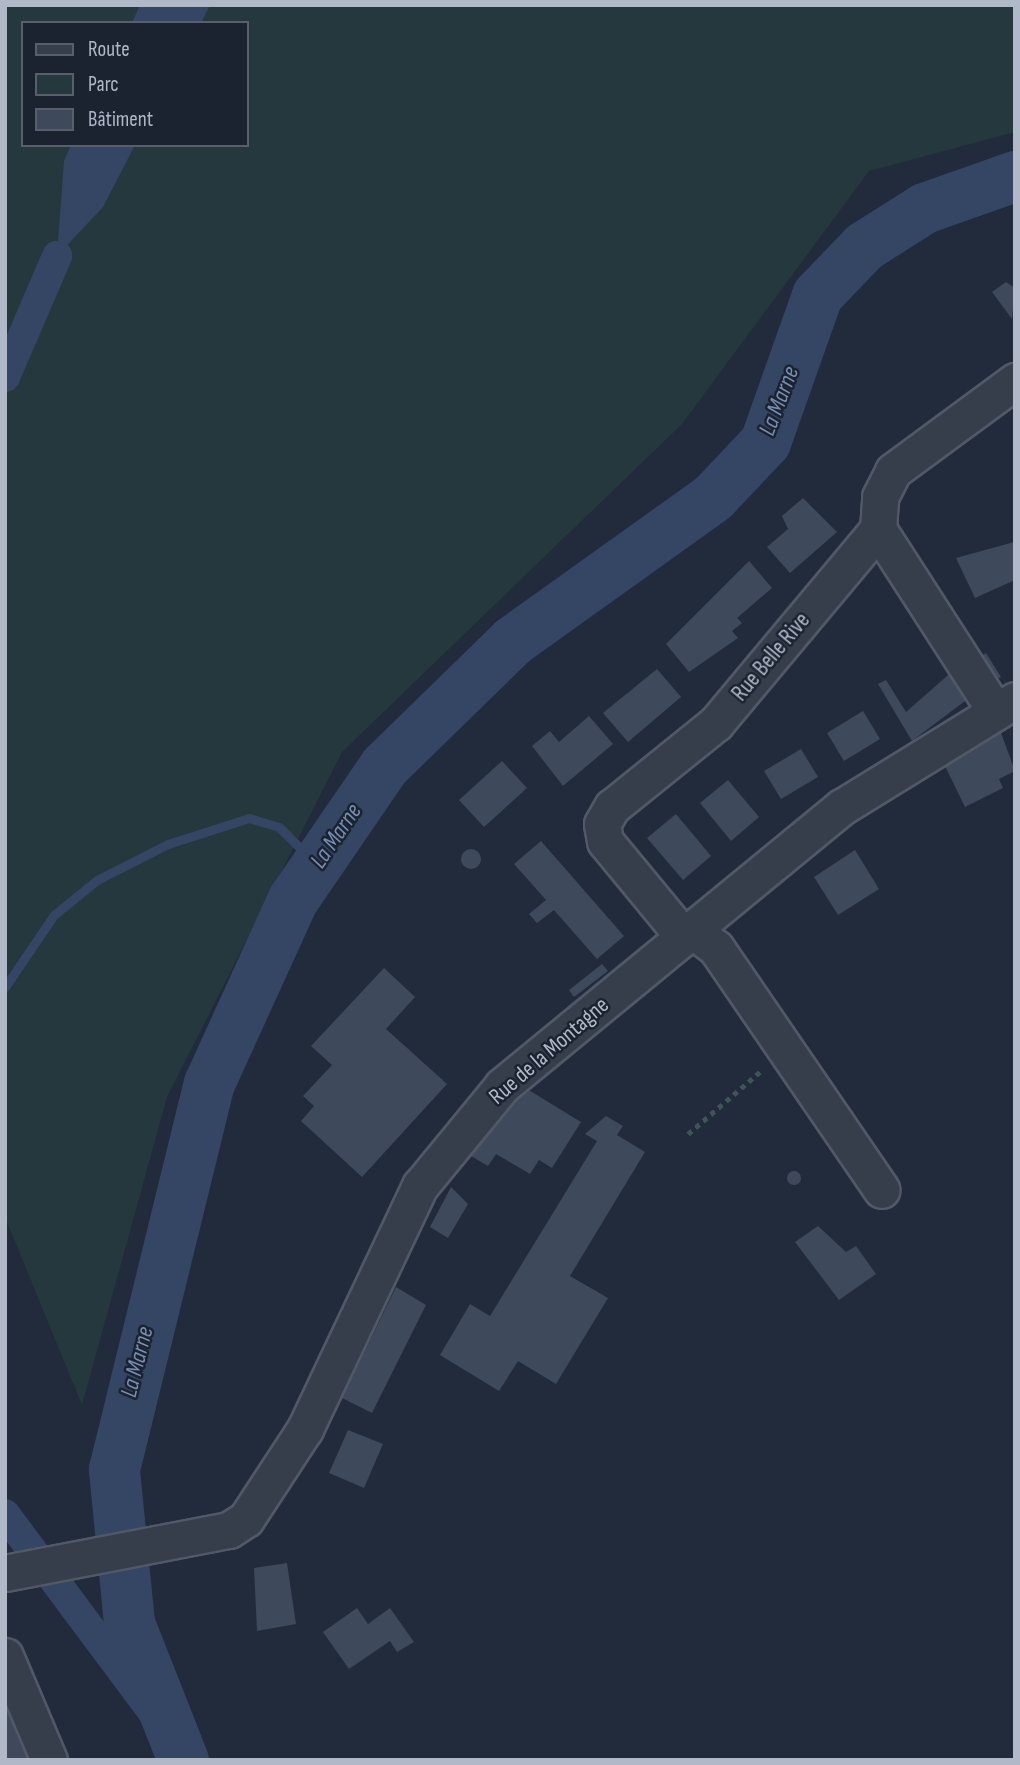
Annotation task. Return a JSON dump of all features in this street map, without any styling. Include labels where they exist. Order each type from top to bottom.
[{"type":"street","points":[[1005,704],[878,529],[880,497],[893,471],[1015,381]]},
{"type":"street","name":"Rue Belle Rive","points":[[878,529],[716,723],[612,807],[602,824],[605,842],[688,934],[716,948],[882,1190]]},
{"type":"street","name":"Rue de la Montagne","points":[[5,1573],[229,1530],[260,1507],[305,1429],[420,1186],[502,1086],[842,807],[1005,704]]},
{"type":"street","points":[[5,1656],[49,1760]]},
{"type":"path","points":[[688,1134],[786,1049]]},
{"type":"green space","points":[[5,5],[1015,5],[1015,132],[869,171],[682,424],[342,752],[167,1097],[82,1405],[5,1217]]},
{"type":"water","points":[[140,5],[210,5],[202,21],[133,21]]},
{"type":"water","points":[[70,147],[134,147],[103,207],[57,256],[64,161]]},
{"type":"building","points":[[1006,282],[1015,288],[1012,319],[992,292]]},
{"type":"building","points":[[803,498],[837,532],[790,573],[767,547],[788,529],[782,516]]},
{"type":"building","points":[[1014,542],[1015,580],[975,598],[956,558]]},
{"type":"building","points":[[749,561],[772,588],[737,618],[742,623],[732,631],[738,638],[689,672],[666,644]]},
{"type":"building","points":[[986,653],[1001,677],[983,687],[970,663]]},
{"type":"building","points":[[657,669],[681,697],[628,742],[603,713]]},
{"type":"building","points":[[955,669],[969,698],[912,741],[878,684],[886,680],[906,712]]},
{"type":"building","points":[[863,711],[880,739],[844,761],[827,733]]},
{"type":"building","points":[[589,716],[613,744],[563,786],[532,746],[550,731],[559,742]]},
{"type":"building","points":[[1000,730],[1015,771],[999,779],[1003,788],[965,807],[944,764]]},
{"type":"building","points":[[801,749],[818,777],[781,799],[764,771]]},
{"type":"building","points":[[502,761],[527,788],[484,827],[459,800]]},
{"type":"building","points":[[728,780],[759,817],[731,841],[700,803]]},
{"type":"building","points":[[676,814],[711,856],[683,880],[647,838]]},
{"type":"building","points":[[541,841],[624,936],[597,959],[554,910],[537,923],[529,914],[546,900],[514,864]]},
{"type":"building","points":[[471,849],[478,852],[481,859],[478,866],[471,869],[464,866],[461,859],[464,852]]},
{"type":"building","points":[[855,850],[879,889],[838,915],[814,877]]},
{"type":"building","points":[[602,964],[608,971],[574,997],[569,990]]},
{"type":"building","points":[[384,968],[415,997],[386,1029],[447,1084],[362,1177],[301,1121],[314,1106],[303,1096],[332,1065],[311,1046]]},
{"type":"building","points":[[527,1089],[581,1122],[552,1168],[539,1160],[530,1174],[496,1154],[488,1166],[471,1156]]},
{"type":"building","points":[[606,1116],[623,1126],[617,1135],[645,1152],[570,1276],[608,1298],[556,1384],[518,1361],[499,1391],[440,1355],[470,1304],[490,1316],[597,1141],[585,1134]]},
{"type":"building","points":[[791,1171],[797,1171],[801,1178],[797,1185],[791,1185],[787,1181],[787,1175]]},
{"type":"building","points":[[451,1187],[468,1204],[448,1238],[430,1227]]},
{"type":"building","points":[[818,1226],[846,1252],[856,1246],[876,1274],[839,1300],[795,1242]]},
{"type":"building","points":[[396,1287],[426,1305],[372,1413],[342,1398]]},
{"type":"building","points":[[348,1430],[383,1444],[364,1488],[329,1473]]},
{"type":"building","points":[[287,1563],[296,1624],[257,1631],[254,1568]]},
{"type":"building","points":[[357,1608],[368,1624],[390,1608],[414,1642],[397,1652],[390,1641],[349,1669],[323,1632]]},
{"type":"building","points":[[5,1698],[44,1760],[5,1760]]},
{"type":"waterway","name":"La Marne","points":[[183,1760],[129,1623],[114,1469],[209,1083],[293,899],[384,766],[512,641],[713,497],[765,442],[817,295],[864,246],[924,208],[1015,176]]},
{"type":"waterway","points":[[5,377],[57,256]]},
{"type":"waterway","points":[[5,987],[54,915],[97,880],[168,844],[249,818],[279,827],[317,865]]},
{"type":"waterway","points":[[5,1514],[171,1737]]}]
